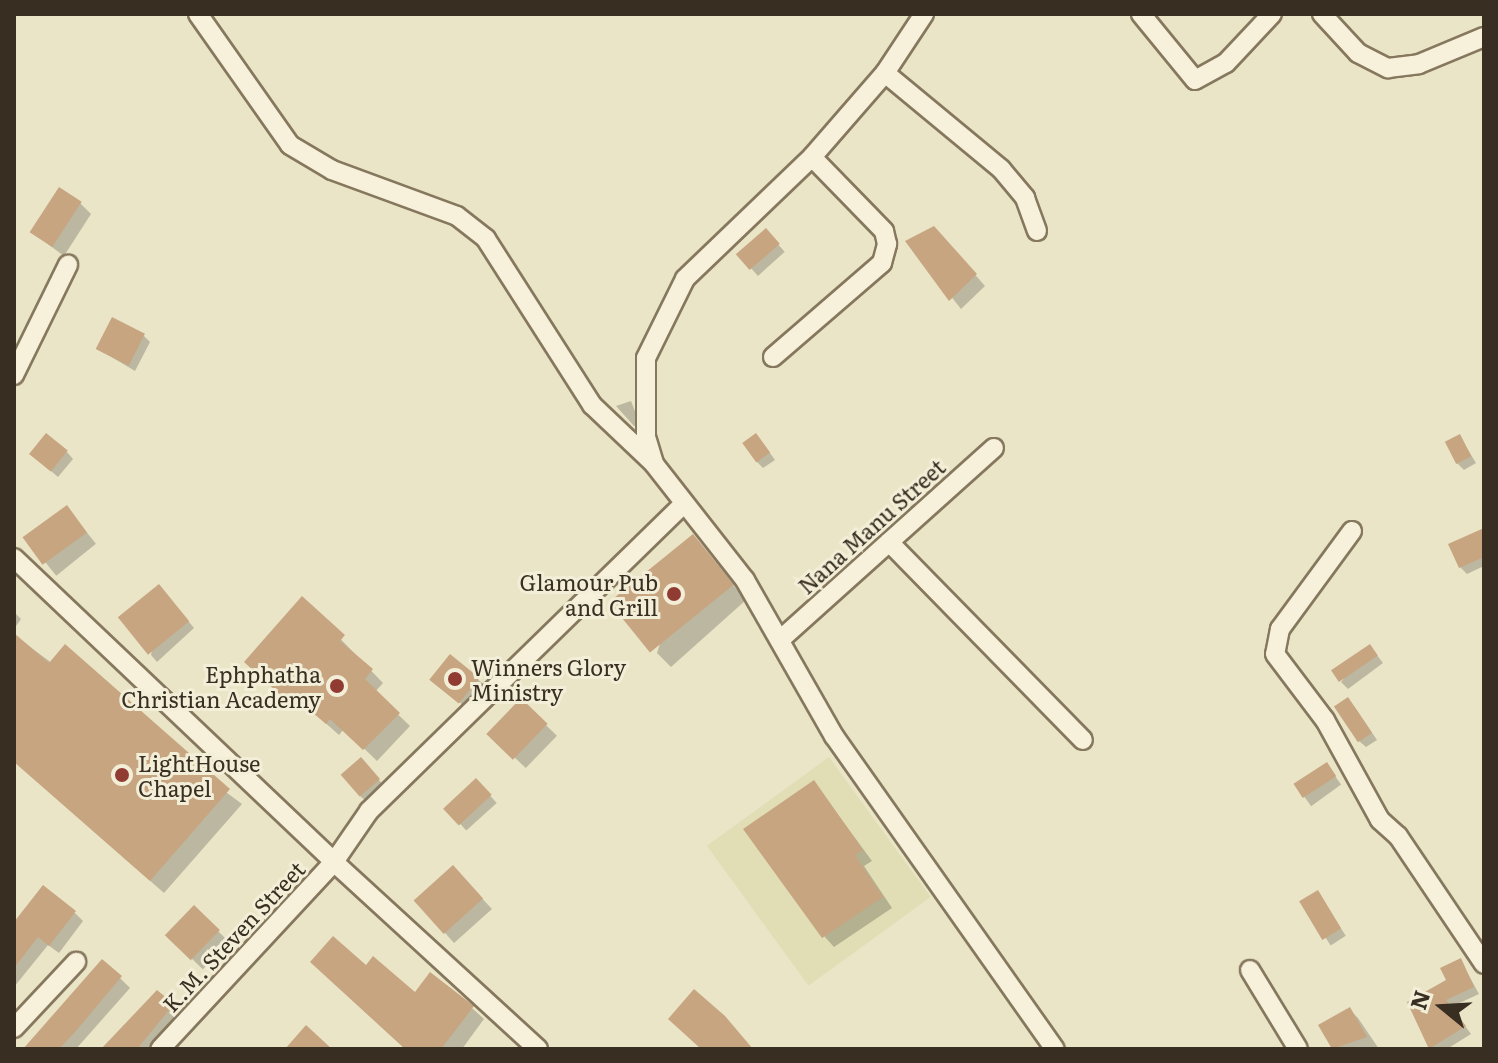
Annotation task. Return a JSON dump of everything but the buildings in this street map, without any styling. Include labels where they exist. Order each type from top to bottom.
[{"type":"street","points":[[198,14],[290,145],[332,170],[457,216],[486,239],[592,405],[654,464],[781,639],[834,736],[1055,1049]]},
{"type":"street","points":[[654,464],[642,391],[661,321],[685,279],[812,157],[885,73],[924,14]]},
{"type":"street","points":[[1141,14],[1195,80],[1226,63],[1272,14]]},
{"type":"street","points":[[1322,14],[1358,53],[1388,68],[1419,64],[1484,37]]},
{"type":"street","points":[[885,73],[1001,169],[1025,198],[1037,231]]},
{"type":"street","points":[[773,357],[882,263],[887,244],[884,231],[812,157]]},
{"type":"street","points":[[14,375],[68,265]]},
{"type":"street","name":"Nana Manu Street","points":[[781,639],[994,448]]},
{"type":"street","points":[[538,1049],[334,862],[369,811],[684,504]]},
{"type":"street","points":[[1352,531],[1280,629],[1275,654],[1325,720],[1380,820],[1398,836],[1484,964]]},
{"type":"street","points":[[889,542],[1083,740]]},
{"type":"street","name":"K.M. Steven Street","points":[[14,558],[334,862],[160,1049]]},
{"type":"street","points":[[14,1028],[76,962]]},
{"type":"street","points":[[1250,970],[1298,1049]]},
{"type":"shaded area","points":[[829,757],[931,897],[809,986],[707,846]]},
{"type":"place","name":"Glamour Pub and Grill","points":[[674,594]]},
{"type":"place","name":"Winners Glory Ministry","points":[[455,679]]},
{"type":"place","name":"Ephphatha Christian Academy","points":[[337,686]]},
{"type":"place","name":"LightHouse Chapel","points":[[122,775]]}]
